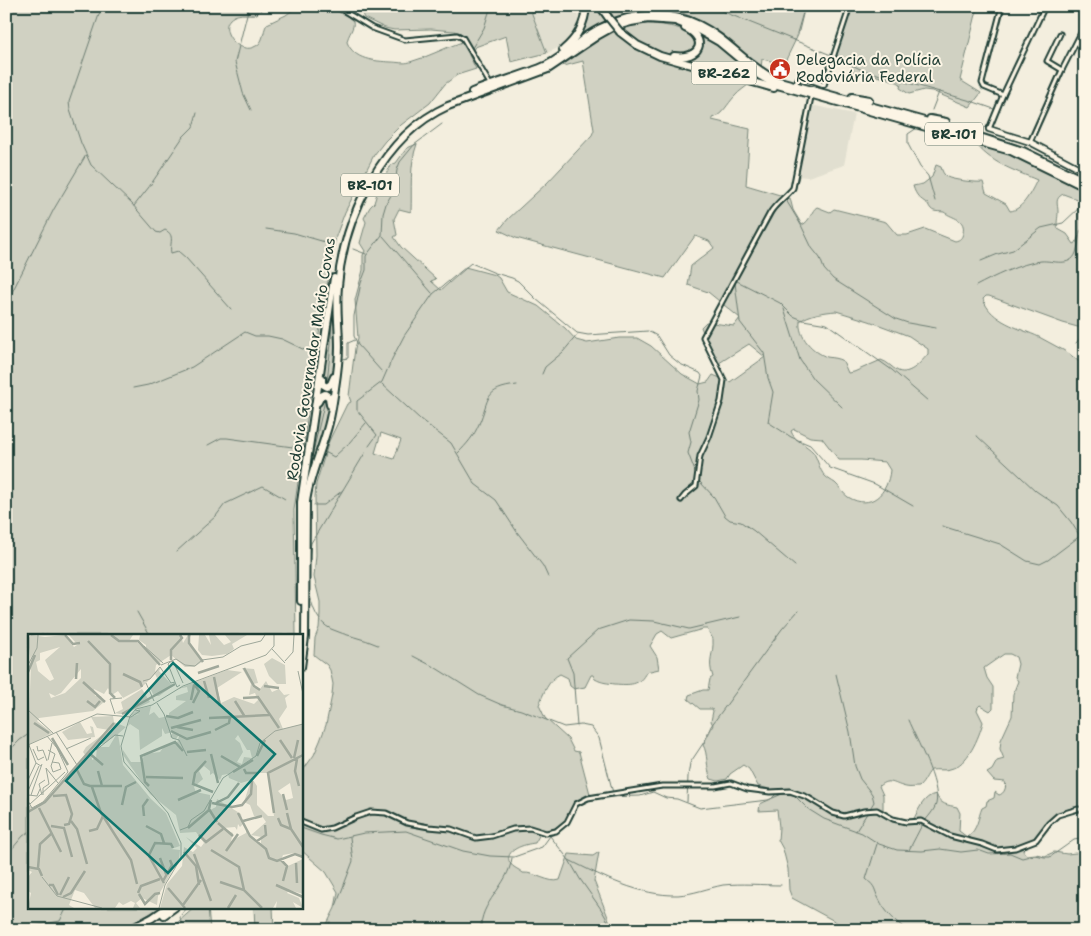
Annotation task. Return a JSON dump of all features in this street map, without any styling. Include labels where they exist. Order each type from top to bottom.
[{"type":"highway","points":[[505,80],[547,61],[568,46],[582,27],[586,6]]},
{"type":"highway","name":"BR-262","points":[[602,6],[622,31],[637,45],[660,56],[811,97],[834,100]]},
{"type":"highway","points":[[634,6],[674,15],[689,21]]},
{"type":"highway","name":"Rodovia Governador Mário Covas","points":[[301,634],[301,502],[341,240],[357,201],[375,166],[396,139],[419,118],[440,106],[551,62],[595,32],[618,21],[637,16],[670,16],[689,21],[717,35],[766,75],[776,80],[904,115],[1014,148],[1085,181]]},
{"type":"highway","name":"Rodovia Governador Mário Covas","points":[[302,660],[305,638],[305,515],[307,491],[331,412],[339,354],[337,295],[345,240],[354,218],[386,157],[398,141],[412,128],[441,109],[548,69],[602,32],[628,22],[659,19],[690,26],[719,42],[760,76],[784,88],[834,100],[1010,151],[1085,187]]},
{"type":"highway","name":"BR-262","points":[[622,31],[646,46],[682,58],[692,55],[697,49],[698,40],[692,32],[681,27],[663,23],[628,22]]},
{"type":"highway","points":[[821,92],[870,100]]},
{"type":"highway","points":[[904,115],[946,122]]},
{"type":"highway","points":[[323,352],[322,382],[327,387],[334,380],[339,354]]},
{"type":"highway","points":[[312,432],[319,399],[325,394],[330,397],[326,433]]},
{"type":"highway","points":[[130,930],[167,908]]},
{"type":"highway","points":[[140,930],[173,908]]},
{"type":"street","points":[[336,6],[372,28],[405,40],[457,35],[463,38],[490,85]]},
{"type":"street","points":[[794,86],[798,79],[802,77],[824,85],[850,6]]},
{"type":"street","points":[[1002,6],[982,83],[986,88],[1003,95]]},
{"type":"street","points":[[1045,6],[989,129],[1030,142],[1085,171]]},
{"type":"street","points":[[1030,142],[1062,70],[1085,25]]},
{"type":"street","points":[[1060,34],[1047,61],[1062,70]]},
{"type":"street","points":[[681,500],[684,495],[696,486],[700,456],[715,420],[724,380],[703,337],[770,213],[792,188],[811,97]]},
{"type":"street","points":[[302,822],[321,830],[332,828],[372,812],[386,813],[407,823],[451,829],[476,838],[492,836],[513,829],[530,828],[546,833],[556,831],[566,822],[576,804],[588,798],[662,786],[715,786],[731,783],[755,790],[790,792],[808,797],[833,813],[844,816],[877,810],[894,820],[906,822],[921,821],[950,836],[997,850],[1015,848],[1036,840],[1058,815],[1078,809],[1085,810]]},
{"type":"shaded area","points":[[6,6],[265,6],[257,14],[237,15],[230,19],[227,24],[227,31],[234,42],[247,48],[254,47],[260,43],[267,24],[286,15],[298,6],[327,6],[353,21],[347,42],[354,53],[371,60],[408,63],[462,42],[464,36],[454,31],[431,29],[394,30],[385,28],[364,18],[358,6],[529,6],[547,53],[511,62],[506,36],[475,47],[469,55],[476,69],[457,75],[445,84],[430,103],[401,125],[374,155],[345,212],[336,236],[321,321],[294,510],[296,634],[28,634],[28,908],[158,908],[124,930],[6,930]]},
{"type":"shaded area","points":[[529,6],[579,6],[577,27],[562,46],[547,53]]},
{"type":"shaded area","points":[[587,6],[599,6],[608,20],[576,41]]},
{"type":"shaded area","points":[[606,6],[632,6],[648,12],[614,18]]},
{"type":"shaded area","points":[[668,6],[805,6],[798,35],[784,64],[762,59],[761,68],[709,26]]},
{"type":"shaded area","points":[[852,6],[978,6],[960,80],[981,93],[970,107],[932,91],[924,90],[909,94],[900,88],[901,84],[882,77],[861,74],[854,80],[852,66],[839,59],[836,53]]},
{"type":"shaded area","points":[[636,24],[664,25],[685,31],[692,36],[695,42],[693,51],[677,55],[654,49],[640,42],[622,27]]},
{"type":"shaded area","points":[[616,30],[633,44],[771,88],[770,92],[750,83],[712,120],[750,129],[746,185],[790,198],[793,210],[802,225],[817,207],[830,212],[834,209],[886,222],[897,235],[907,235],[925,229],[955,241],[958,240],[963,233],[963,224],[958,219],[944,212],[932,210],[915,192],[913,186],[923,184],[932,177],[936,165],[941,167],[947,177],[983,182],[986,193],[1006,204],[1010,211],[1015,210],[1023,203],[1037,180],[994,160],[980,149],[974,141],[1025,160],[1085,190],[1085,202],[1063,194],[1058,198],[1057,222],[1058,229],[1067,234],[1074,244],[1081,230],[1085,228],[1085,329],[989,296],[983,299],[987,307],[999,319],[1069,353],[1085,366],[1085,808],[1077,807],[1065,811],[1024,846],[1023,851],[1026,855],[1036,854],[1045,856],[1054,852],[1067,854],[1085,852],[1085,930],[851,930],[792,898],[789,890],[788,869],[783,849],[778,840],[777,810],[759,811],[760,804],[771,799],[776,794],[773,790],[758,786],[749,769],[743,765],[730,774],[727,779],[718,781],[711,779],[709,775],[706,752],[703,745],[713,725],[711,721],[713,711],[712,709],[700,709],[688,699],[689,695],[708,690],[710,679],[713,677],[711,662],[713,639],[707,629],[703,629],[671,638],[662,631],[657,634],[650,646],[657,657],[659,669],[646,672],[641,680],[634,684],[607,683],[595,679],[591,675],[585,687],[574,689],[570,686],[568,678],[560,674],[550,683],[539,705],[545,718],[568,739],[574,751],[579,752],[590,794],[577,804],[558,826],[541,832],[535,843],[521,846],[512,851],[509,858],[510,863],[523,873],[556,881],[560,880],[569,854],[593,856],[599,852],[594,881],[613,930],[324,930],[335,908],[338,892],[326,872],[302,851],[302,772],[314,755],[326,725],[333,684],[327,665],[314,655],[315,638],[319,628],[320,615],[320,602],[314,577],[316,555],[316,484],[329,441],[347,404],[351,402],[349,396],[358,338],[355,300],[363,270],[363,255],[365,251],[360,243],[366,222],[364,218],[374,203],[378,190],[391,165],[396,163],[407,148],[417,144],[412,169],[411,212],[399,209],[394,219],[397,235],[394,237],[401,247],[436,279],[431,281],[441,290],[465,267],[495,275],[499,278],[507,292],[538,306],[565,328],[576,340],[587,343],[619,338],[637,338],[651,346],[682,374],[700,384],[708,382],[713,375],[730,382],[765,357],[749,344],[716,365],[701,327],[706,322],[734,326],[740,318],[708,292],[688,285],[691,266],[714,248],[709,241],[695,236],[665,278],[516,238],[499,230],[508,219],[547,183],[592,135],[594,130],[583,61],[563,65],[593,42]],"holes":[[[836,311],[909,336],[928,349],[928,354],[915,367],[907,371],[898,371],[881,360],[848,373],[843,361],[817,352],[801,333],[800,321],[812,315]],[[794,429],[810,437],[822,438],[839,460],[885,462],[890,470],[886,486],[871,501],[856,501],[848,497],[821,471],[813,452],[797,440],[791,431]],[[381,433],[401,440],[394,459],[375,453]],[[1004,654],[1016,657],[1018,664],[1015,677],[1018,681],[1013,694],[1012,716],[1001,740],[1000,749],[1004,759],[997,761],[992,770],[987,773],[994,781],[1005,782],[1004,792],[999,795],[995,792],[994,798],[987,801],[986,806],[982,808],[976,827],[967,837],[959,831],[960,813],[957,807],[942,802],[936,794],[925,800],[913,820],[903,823],[886,815],[883,810],[883,795],[879,786],[889,782],[908,787],[919,787],[931,770],[950,769],[962,762],[972,750],[983,722],[977,710],[978,707],[980,705],[990,711],[993,708],[993,687],[987,678],[984,668]]]},
{"type":"shaded area","points":[[696,32],[714,43],[766,83],[679,60],[691,59],[699,52]]},
{"type":"shaded area","points":[[811,105],[854,114],[844,165],[808,177],[798,176]]},
{"type":"shaded area","points":[[334,291],[335,360],[328,384],[325,383],[323,378]]},
{"type":"shaded area","points":[[325,397],[327,398],[328,408],[325,430],[306,483],[318,408]]},
{"type":"shaded area","points":[[194,908],[208,908],[210,930],[169,930]]},
{"type":"shaded area","points":[[254,908],[273,908],[274,930],[255,930]]},
{"type":"waterway","points":[[102,6],[69,102],[81,143],[91,165],[132,204],[156,232],[160,233],[165,230],[170,234],[171,253],[178,251],[186,258],[231,309]]},
{"type":"waterway","points":[[249,6],[235,62],[243,93],[251,110]]},
{"type":"waterway","points":[[474,52],[472,48],[484,28],[491,6]]},
{"type":"waterway","points":[[709,6],[831,55]]},
{"type":"waterway","points":[[795,40],[805,6]]},
{"type":"waterway","points":[[835,56],[860,69],[994,109]]},
{"type":"waterway","points":[[932,110],[939,92]]},
{"type":"waterway","points":[[134,206],[183,137],[193,127],[197,113]]},
{"type":"waterway","points":[[382,372],[358,345],[354,336],[354,316],[361,283],[366,270],[366,256],[382,235],[383,214],[394,190],[400,162],[414,145],[442,124]]},
{"type":"waterway","points":[[917,128],[908,134],[908,144],[920,167],[928,176],[935,201]]},
{"type":"waterway","points":[[6,304],[54,209],[86,155]]},
{"type":"waterway","points":[[799,176],[795,190],[775,211],[735,283],[740,322],[764,353],[768,378],[773,392],[768,422],[791,437],[810,445],[830,468],[875,484],[913,506]]},
{"type":"waterway","points":[[976,286],[1025,264],[1041,261],[1065,262],[1073,258],[1078,246],[1081,196]]},
{"type":"waterway","points":[[786,200],[812,248],[820,258],[824,269],[833,279],[896,319],[936,328]]},
{"type":"waterway","points":[[981,261],[1013,250],[1041,228],[1063,223],[1079,208]]},
{"type":"waterway","points":[[266,229],[294,233],[325,242]]},
{"type":"waterway","points":[[383,236],[432,293]]},
{"type":"waterway","points":[[353,249],[366,254]]},
{"type":"waterway","points":[[369,446],[377,435],[357,410],[357,401],[382,382],[404,336],[433,294],[471,263],[518,281],[536,299],[577,333],[588,335],[648,331],[657,336],[669,355],[680,364],[700,373],[702,376],[698,391],[699,400],[689,432],[691,442],[688,453],[696,474]]},
{"type":"waterway","points":[[737,281],[780,303],[793,316],[803,320],[827,324],[892,370],[928,401]]},
{"type":"waterway","points":[[784,309],[800,360],[813,379],[842,407]]},
{"type":"waterway","points":[[327,382],[332,313]]},
{"type":"waterway","points":[[133,388],[148,385],[192,367],[245,332],[255,336],[282,339],[317,356]]},
{"type":"waterway","points":[[1076,343],[1085,333]]},
{"type":"waterway","points":[[542,374],[545,367],[563,352],[578,334]]},
{"type":"waterway","points":[[343,359],[348,358],[348,343],[355,340]]},
{"type":"waterway","points":[[382,384],[420,419],[451,443],[475,484],[496,500],[543,566],[548,577]]},
{"type":"waterway","points":[[458,453],[475,432],[489,397],[498,389],[517,385]]},
{"type":"waterway","points":[[308,474],[325,400]]},
{"type":"waterway","points":[[349,443],[366,423]]},
{"type":"waterway","points":[[977,436],[1036,491],[1058,506],[1085,544]]},
{"type":"waterway","points":[[208,445],[221,438],[227,438],[300,448]]},
{"type":"waterway","points":[[325,452],[334,457],[348,444]]},
{"type":"waterway","points":[[365,453],[311,543],[308,578],[312,603],[322,623],[331,629],[378,645]]},
{"type":"waterway","points":[[700,482],[714,497],[725,516],[730,520],[741,522],[754,531],[795,566]]},
{"type":"waterway","points":[[176,552],[216,516],[225,504],[263,486],[285,499]]},
{"type":"waterway","points":[[314,505],[324,505],[343,490]]},
{"type":"waterway","points":[[942,526],[1000,544],[1027,561],[1040,564],[1080,536]]},
{"type":"waterway","points":[[687,802],[690,763],[704,742],[711,726],[782,629],[798,611]]},
{"type":"waterway","points":[[137,612],[149,634]]},
{"type":"waterway","points":[[577,726],[573,673],[567,658],[598,630],[629,620],[654,621],[689,629],[740,617]]},
{"type":"waterway","points":[[413,656],[479,695],[502,705],[521,710],[564,727],[581,725],[591,727],[599,738],[613,793]]},
{"type":"waterway","points":[[836,674],[850,732],[855,766],[860,779],[872,794],[874,802],[856,831]]},
{"type":"waterway","points":[[908,720],[922,750],[937,795],[934,809],[923,823],[909,850]]},
{"type":"waterway","points":[[6,754],[28,735]]},
{"type":"waterway","points":[[606,797],[640,796],[653,792],[700,808],[768,800],[782,794],[794,795],[808,809],[824,819],[862,833],[879,844],[897,850],[922,851],[940,849],[961,852],[978,850],[989,854],[1010,853],[1022,858],[1034,855],[1050,857],[1074,840],[1085,838]]},
{"type":"waterway","points":[[573,814],[583,802]]},
{"type":"waterway","points":[[302,828],[337,839],[364,833],[406,831],[463,851],[490,856],[514,857],[542,847],[550,836],[567,824]]},
{"type":"waterway","points":[[6,856],[28,833]]},
{"type":"waterway","points":[[550,836],[569,860],[613,930]]},
{"type":"waterway","points":[[336,906],[353,861],[350,837]]},
{"type":"waterway","points":[[877,844],[866,879],[873,886],[881,904],[907,930]]},
{"type":"waterway","points":[[481,930],[484,911],[505,878],[512,858]]},
{"type":"waterway","points":[[569,860],[622,884],[636,889],[664,894],[678,895],[723,885],[781,885]]},
{"type":"waterway","points":[[14,930],[60,921],[66,908]]},
{"type":"waterway","points":[[182,930],[180,916],[187,908]]},
{"type":"waterway","points":[[327,930],[330,922]]},
{"type":"place","name":"Delegacia da Polícia Rodoviária Federal","points":[[780,69]]}]
